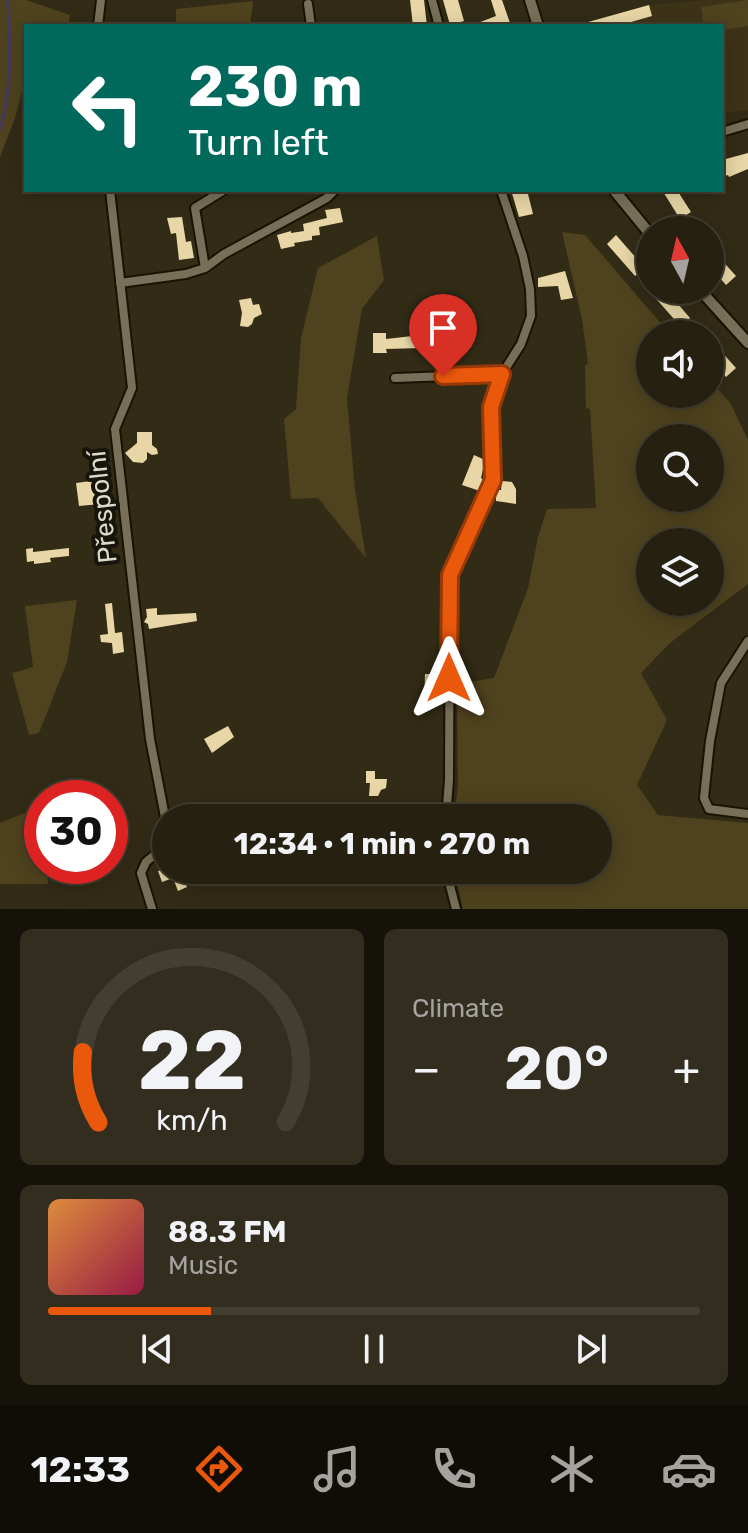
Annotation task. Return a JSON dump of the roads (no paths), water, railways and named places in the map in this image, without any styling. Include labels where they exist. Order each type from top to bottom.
[{"type":"street","points":[[98,24],[101,0]]},
{"type":"street","points":[[432,0],[438,24]]},
{"type":"street","points":[[530,0],[537,24]]},
{"type":"street","points":[[308,4],[311,24]]},
{"type":"street","points":[[724,131],[748,124]]},
{"type":"street","name":"Přespolní","points":[[110,192],[132,388],[115,429],[150,739],[163,804]]},
{"type":"street","points":[[205,268],[195,208],[221,192]]},
{"type":"street","points":[[120,283],[186,274],[205,268],[333,192]]},
{"type":"street","points":[[447,804],[450,575],[493,480],[491,407],[502,374],[521,344],[531,316],[530,289],[523,256],[502,192]]},
{"type":"street","points":[[616,192],[636,217]]},
{"type":"street","points":[[713,304],[748,343]]},
{"type":"street","points":[[395,378],[502,374]]},
{"type":"street","points":[[748,641],[721,683],[710,741],[704,798],[709,809],[748,814]]},
{"type":"street","points":[[152,857],[141,873],[152,909]]},
{"type":"street","points":[[450,884],[456,909]]},
{"type":"waterway","points":[[0,129],[9,81],[8,0]]}]
